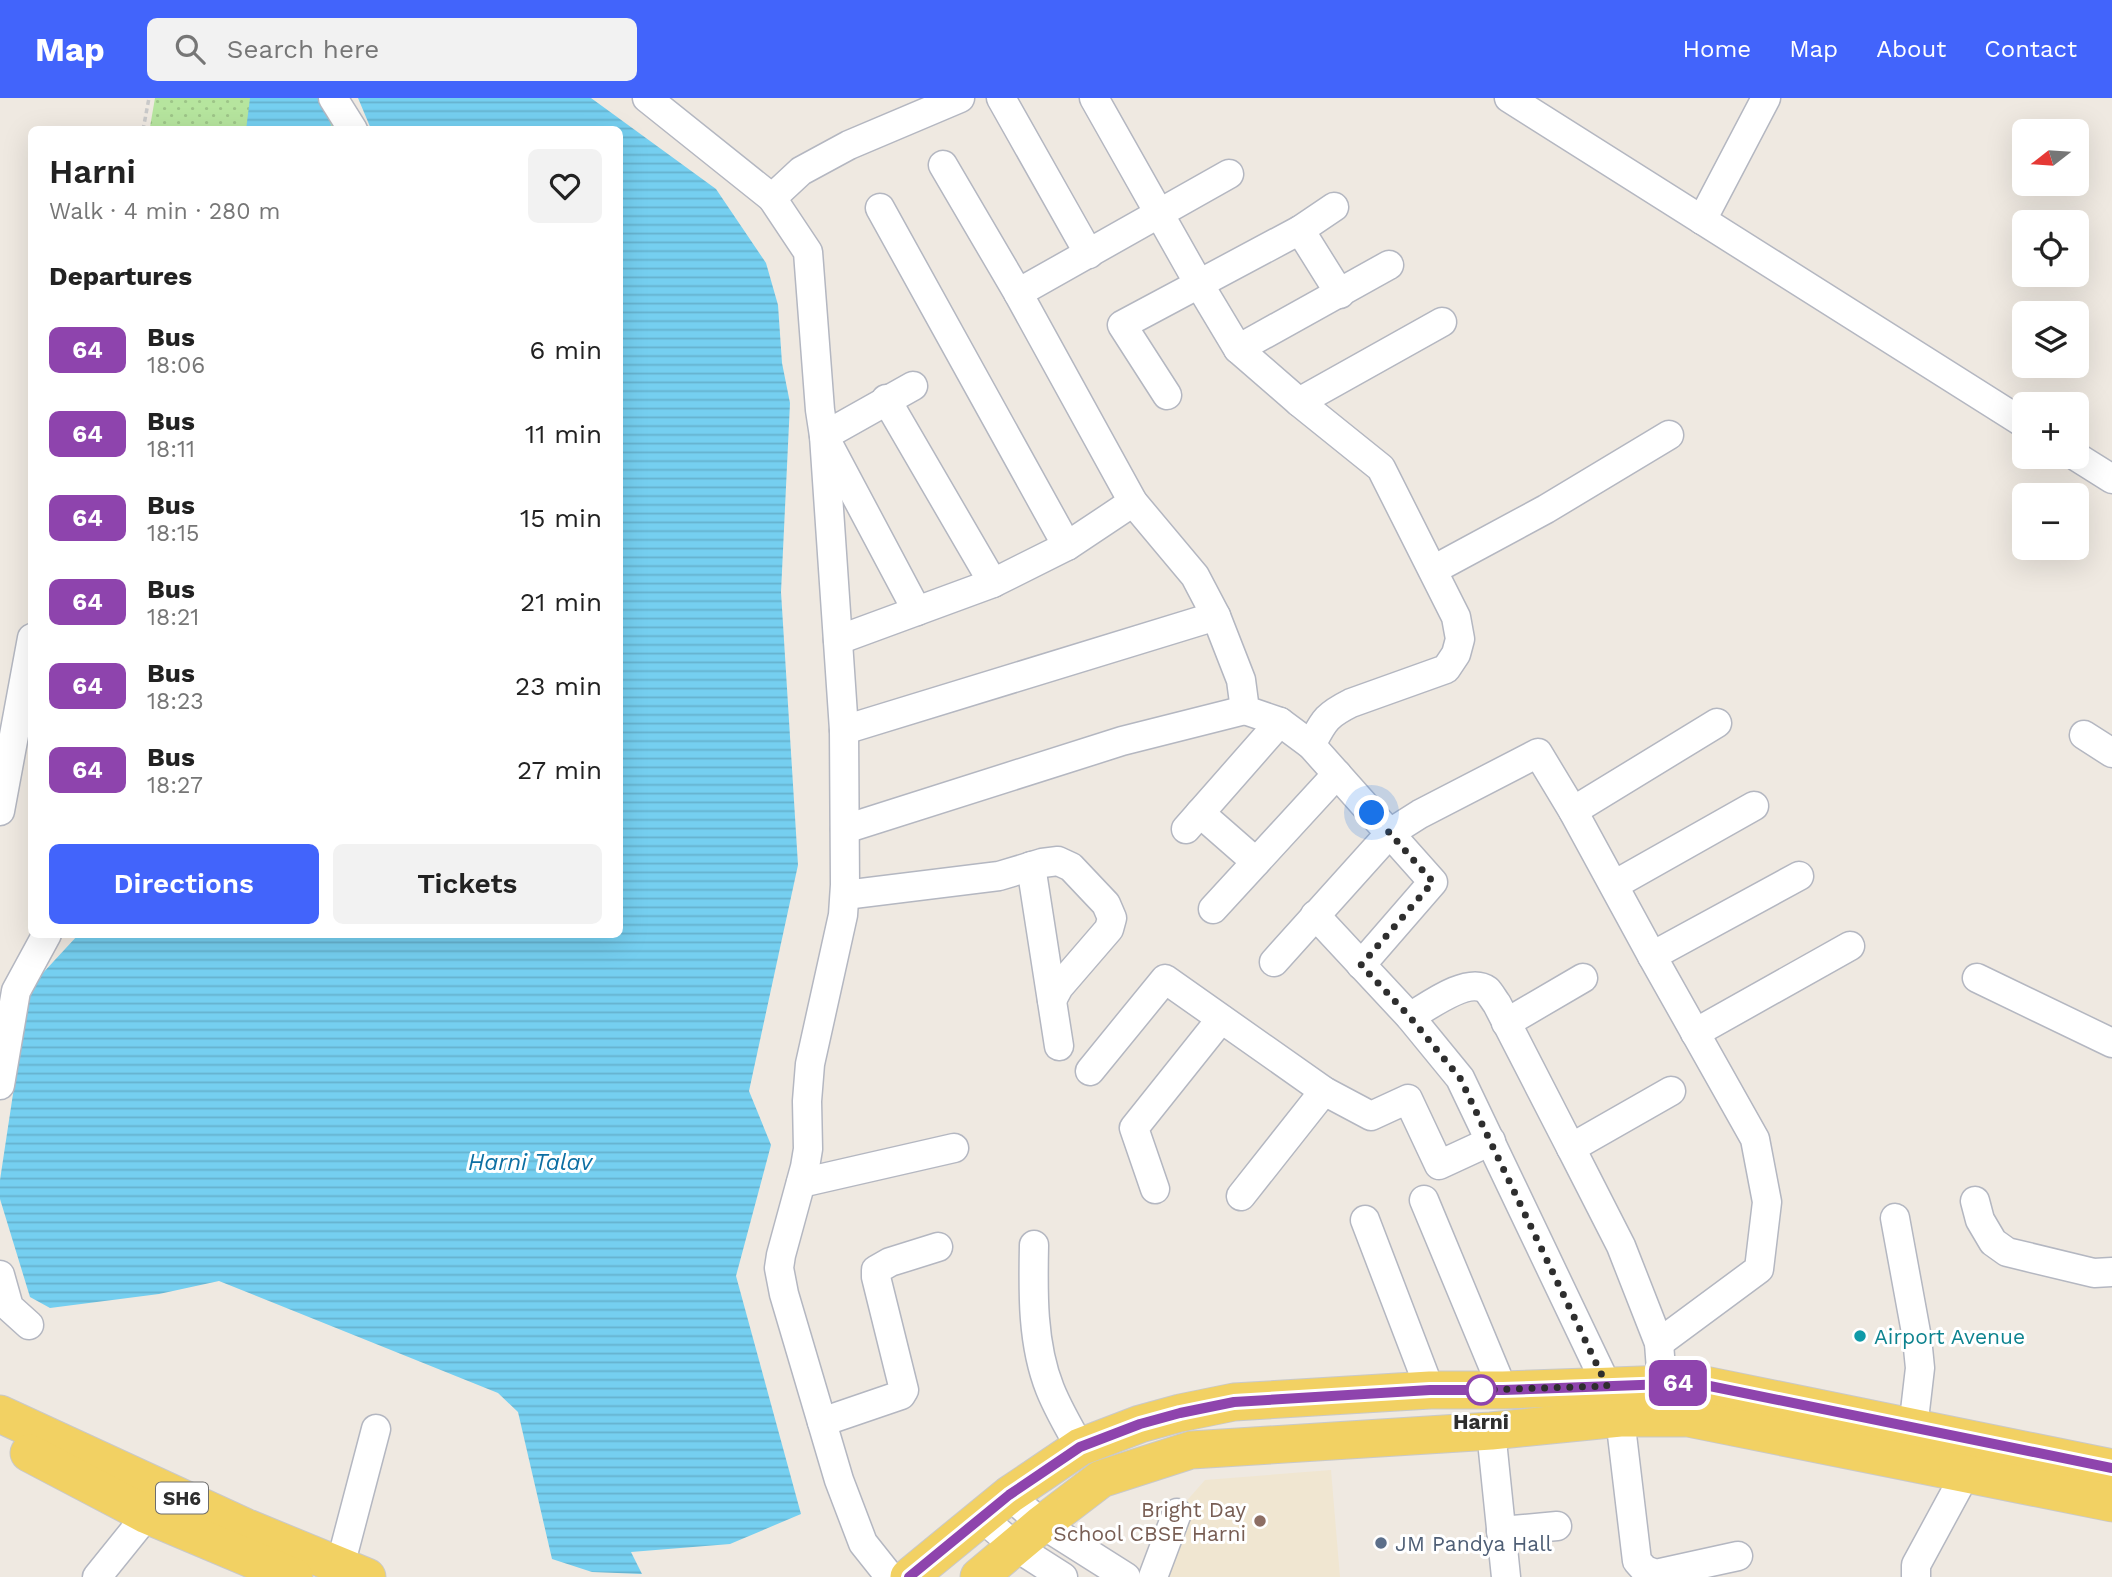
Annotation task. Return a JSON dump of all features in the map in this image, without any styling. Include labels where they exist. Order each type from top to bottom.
[{"type":"main road","points":[[979,1577],[1101,1479],[1191,1450],[1490,1431],[1614,1402],[1662,1383],[1695,1383],[2112,1468]]},
{"type":"main road","points":[[909,1577],[995,1506],[1080,1447],[1140,1424],[1234,1402],[1430,1390],[1503,1390],[1614,1402],[2112,1503]]},
{"type":"main road","points":[[1234,1402],[1237,1446]]},
{"type":"main road","name":"SH6","points":[[0,1414],[246,1554],[294,1577]]},
{"type":"main road","name":"SH6","points":[[0,1437],[147,1515],[246,1554],[353,1571]]},
{"type":"street","points":[[333,98],[350,126]]},
{"type":"street","points":[[647,98],[772,198],[808,252],[824,436],[844,730],[845,895],[810,1064],[807,1101],[808,1149],[779,1268],[784,1294],[839,1480],[863,1543],[890,1577]]},
{"type":"street","points":[[772,198],[802,171],[849,145],[960,98]]},
{"type":"street","points":[[1001,98],[1089,254]]},
{"type":"street","points":[[1094,98],[1238,349],[1381,468],[1456,617],[1460,639],[1456,654],[1446,669],[1339,709],[1325,719],[1311,745]]},
{"type":"street","points":[[1508,98],[2012,416]]},
{"type":"street","points":[[1702,220],[1766,98]]},
{"type":"street","points":[[943,165],[1018,293],[1133,502],[1195,576],[1216,616],[1241,680],[1245,710]]},
{"type":"street","points":[[1018,293],[1229,174]]},
{"type":"street","points":[[880,208],[1067,545]]},
{"type":"street","points":[[1167,395],[1122,325],[1300,230],[1335,208]]},
{"type":"street","points":[[1300,230],[1340,294]]},
{"type":"street","points":[[1238,349],[1390,265]]},
{"type":"street","points":[[1299,402],[1442,322]]},
{"type":"street","points":[[824,436],[913,386]]},
{"type":"street","points":[[886,399],[993,583]]},
{"type":"street","points":[[1433,570],[1546,509],[1669,435]]},
{"type":"street","points":[[824,436],[917,611]]},
{"type":"street","points":[[2089,465],[2112,479]]},
{"type":"street","points":[[838,640],[993,583],[1067,545],[1133,502]]},
{"type":"street","points":[[844,730],[1216,616]]},
{"type":"street","points":[[0,811],[28,660]]},
{"type":"street","points":[[845,829],[1122,741],[1245,710],[1280,722],[1311,745],[1433,882],[1361,965]]},
{"type":"street","points":[[1256,862],[1193,821],[1280,722]]},
{"type":"street","points":[[1573,811],[1717,723]]},
{"type":"street","points":[[2084,735],[2112,752]]},
{"type":"street","points":[[1274,962],[1390,833],[1420,814],[1538,753],[1755,1139],[1768,1202],[1759,1269],[1659,1343]]},
{"type":"street","points":[[1213,909],[1337,774]]},
{"type":"street","points":[[1614,885],[1754,806]]},
{"type":"street","points":[[845,895],[999,876],[1058,861],[1071,867],[1106,904],[1112,918],[1109,929],[1052,1000]]},
{"type":"street","points":[[1031,866],[1059,1046]]},
{"type":"street","points":[[1652,956],[1799,876]]},
{"type":"street","points":[[1315,915],[1410,1017],[1460,1078],[1614,1402],[1637,1561],[1645,1570],[1657,1574],[1738,1556]]},
{"type":"street","points":[[0,1085],[16,991],[45,938]]},
{"type":"street","points":[[1695,1033],[1850,946]]},
{"type":"street","points":[[1506,1023],[1583,978]]},
{"type":"street","points":[[1978,978],[2112,1043]]},
{"type":"street","points":[[1090,1071],[1165,979],[1324,1091],[1371,1116],[1408,1099],[1439,1165],[1491,1141]]},
{"type":"street","points":[[1410,1017],[1459,989],[1472,986],[1486,990],[1497,1004],[1621,1246],[1659,1343],[1662,1383]]},
{"type":"street","points":[[1155,1189],[1133,1128],[1150,1096],[1221,1020]]},
{"type":"street","points":[[1241,1196],[1324,1091]]},
{"type":"street","points":[[1571,1148],[1671,1091]]},
{"type":"street","points":[[801,1183],[954,1148]]},
{"type":"street","points":[[1424,1200],[1503,1390]]},
{"type":"street","points":[[1975,1201],[1980,1220],[1993,1242],[2007,1252],[2094,1273],[2112,1272]]},
{"type":"street","points":[[1895,1218],[1920,1368],[1913,1428]]},
{"type":"street","points":[[1365,1220],[1430,1390]]},
{"type":"street","points":[[1034,1245],[1033,1286],[1037,1340],[1049,1387],[1080,1447]]},
{"type":"street","points":[[822,1422],[901,1395],[904,1390],[876,1270],[890,1262],[938,1247]]},
{"type":"street","points":[[0,1275],[9,1307],[29,1325]]},
{"type":"street","points":[[353,1571],[376,1429]]},
{"type":"street","points":[[1490,1431],[1506,1577]]},
{"type":"street","points":[[1916,1577],[1916,1565],[1983,1442]]},
{"type":"street","points":[[995,1506],[1029,1535],[1063,1577]]},
{"type":"street","points":[[1153,1577],[1177,1513]]},
{"type":"street","points":[[97,1577],[147,1515]]},
{"type":"street","points":[[1501,1531],[1557,1526]]},
{"type":"street","points":[[1029,1535],[1126,1577]]},
{"type":"path","points":[[144,126],[149,98]]},
{"type":"shaded area","name":"Bright Day School CBSE Harni","points":[[1331,1470],[1340,1577],[1165,1575],[1186,1537],[1183,1505],[1205,1480]]},
{"type":"green space","points":[[155,98],[328,98],[346,126],[150,126]]},
{"type":"water","points":[[250,98],[323,98],[331,126],[246,126]]},
{"type":"water","name":"Harni Talav","points":[[358,98],[591,98],[716,189],[766,263],[778,305],[782,363],[790,403],[781,592],[798,865],[749,1091],[771,1145],[736,1276],[801,1514],[730,1544],[631,1552],[642,1574],[592,1572],[552,1559],[518,1412],[498,1393],[219,1281],[159,1294],[50,1308],[30,1297],[0,1199],[0,1180],[29,988],[75,938],[623,938],[623,126],[370,126]]},
{"type":"bus line","name":"64","points":[[909,1577],[1009,1495],[1080,1447],[1140,1424],[1234,1402],[1430,1390],[1695,1383],[2112,1468]]},
{"type":"place","name":"Airport Avenue","points":[[1860,1336]]},
{"type":"place","name":"Harni","points":[[1481,1390]]},
{"type":"place","name":"Bright Day School CBSE Harni","points":[[1260,1521]]},
{"type":"place","name":"JM Pandya Hall","points":[[1381,1543]]},
{"type":"route","points":[[1372,813],[1433,882],[1361,965],[1410,1017],[1460,1078],[1607,1386],[1481,1390]]}]
